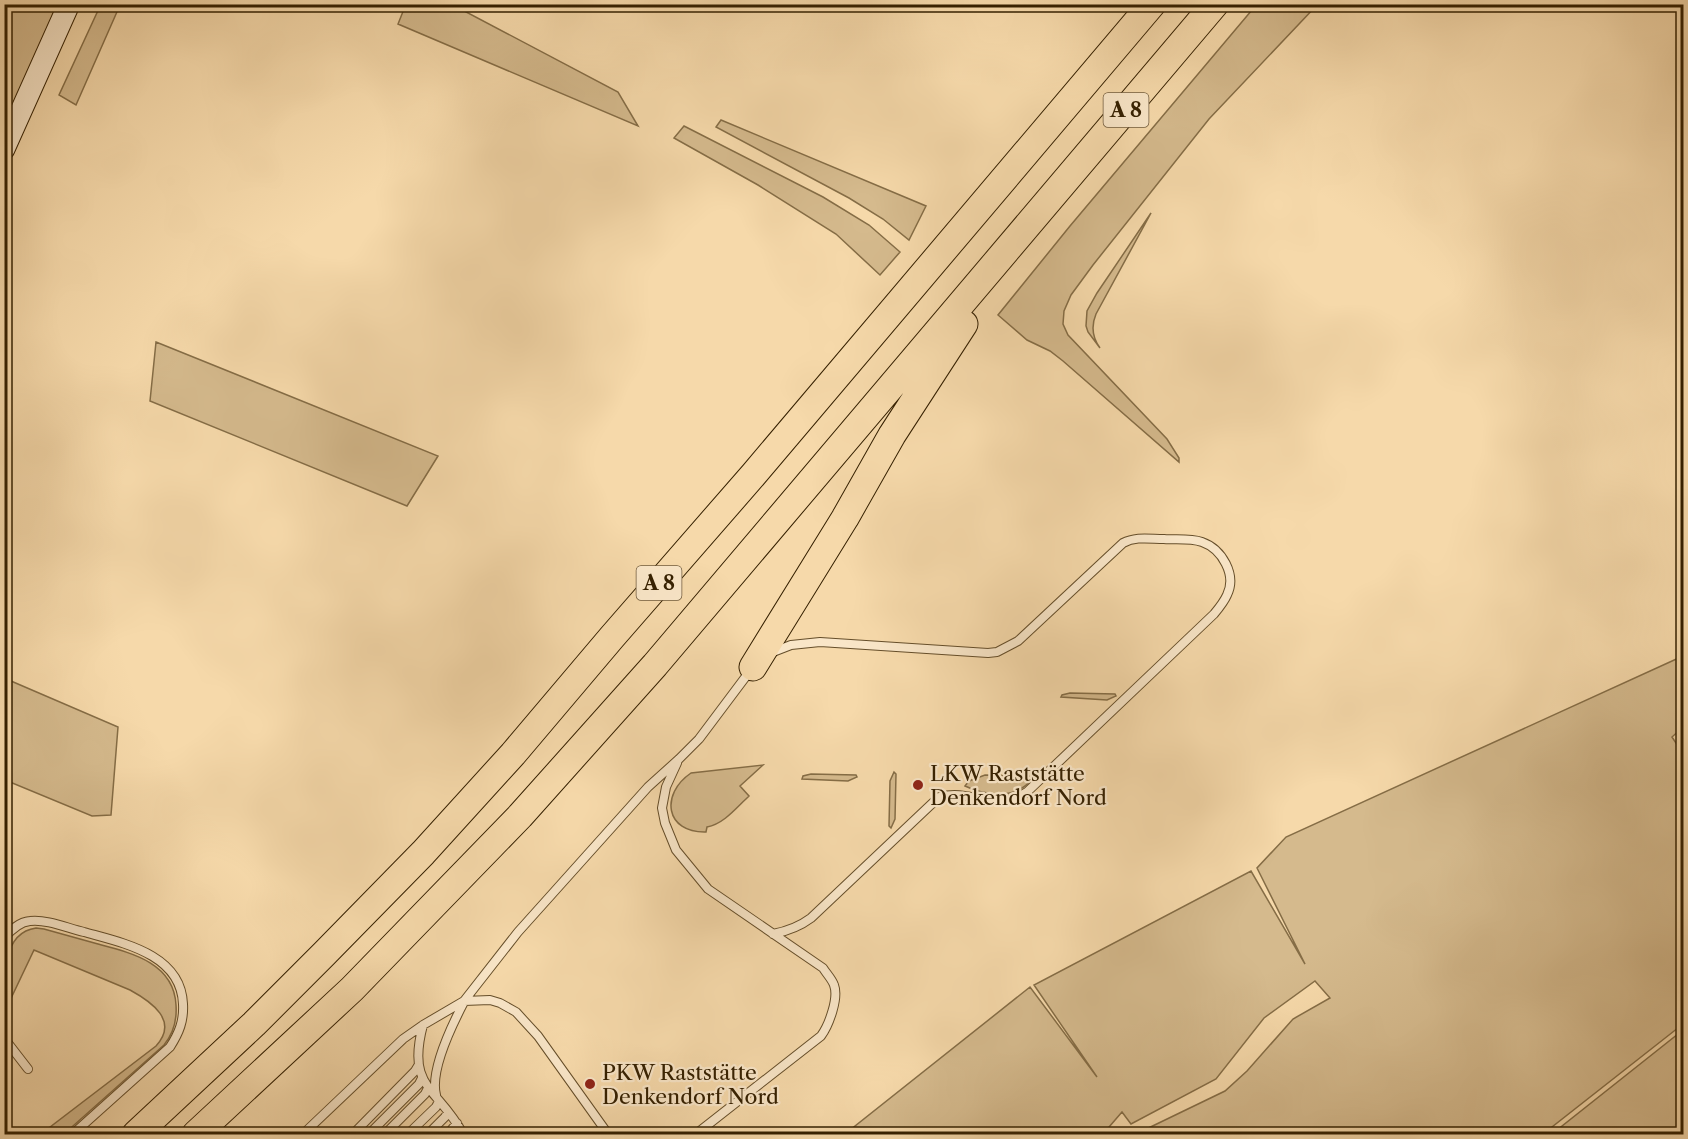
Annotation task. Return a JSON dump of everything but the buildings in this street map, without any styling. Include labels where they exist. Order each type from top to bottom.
[{"type":"highway","name":"A 8","points":[[136,1134],[246,1032],[324,954],[423,853],[513,754],[754,474],[1152,4]]},
{"type":"highway","name":"A 8","points":[[196,1134],[352,989],[520,816],[655,665],[1215,4]]},
{"type":"highway","points":[[753,668],[845,518],[892,435],[1037,216]]},
{"type":"main road","points":[[4,149],[69,4]]},
{"type":"lane","points":[[408,1134],[436,1107],[438,1100],[434,1085],[436,1072],[454,1020],[464,1001],[526,923],[648,788],[679,759],[716,717],[753,668],[770,653],[791,645],[820,642],[997,652],[1018,641],[1123,543],[1130,540],[1140,538],[1194,540],[1212,547],[1225,562],[1230,578],[1230,588],[1214,614],[1027,792],[1006,802],[992,802],[957,794],[939,797],[811,918],[789,931],[773,934]]},
{"type":"lane","points":[[679,759],[666,787],[662,808],[676,850],[708,889],[823,968],[834,986],[833,1008],[829,1024],[821,1036],[696,1134]]},
{"type":"lane","points":[[4,938],[14,927],[31,921],[107,938],[156,958],[176,977],[181,990],[183,1021],[170,1047],[74,1134]]},
{"type":"lane","points":[[303,1134],[390,1050],[423,1025],[464,1001],[490,1000],[516,1012],[538,1036],[608,1134]]},
{"type":"lane","points":[[423,1025],[418,1049],[418,1066],[422,1078],[463,1134]]},
{"type":"lane","points":[[4,1038],[28,1069]]},
{"type":"lane","points":[[353,1134],[418,1066]]},
{"type":"lane","points":[[369,1134],[422,1078]]},
{"type":"lane","points":[[385,1134],[425,1094],[428,1088]]},
{"type":"lane","points":[[428,1134],[448,1112]]},
{"type":"lane","points":[[448,1134],[457,1123]]},
{"type":"shaded area","points":[[101,4],[120,5],[76,105],[59,95]]},
{"type":"shaded area","points":[[406,4],[453,5],[618,92],[638,126],[398,24]]},
{"type":"shaded area","points":[[1257,4],[1317,5],[1209,119],[1093,265],[1071,295],[1064,311],[1063,324],[1068,335],[1167,439],[1179,458],[1179,462],[1063,361],[1050,351],[1027,340],[998,315]]},
{"type":"shaded area","points":[[5,5],[61,5],[5,130]]},
{"type":"shaded area","points":[[721,120],[926,206],[909,240],[883,219],[849,198],[716,127]]},
{"type":"shaded area","points":[[684,126],[823,197],[869,225],[900,252],[880,275],[836,234],[758,185],[674,138]]},
{"type":"shaded area","points":[[1151,213],[1096,314],[1093,331],[1100,348],[1088,332],[1087,311]]},
{"type":"shaded area","points":[[156,342],[438,456],[407,506],[150,401]]},
{"type":"shaded area","points":[[1683,656],[1683,727],[1672,737],[1684,755],[1683,1024],[1543,1134],[1136,1134],[1225,1091],[1247,1071],[1293,1019],[1330,998],[1315,981],[1264,1018],[1216,1079],[1131,1124],[1122,1112],[1103,1134],[845,1134],[1030,987],[1097,1077],[1034,985],[1251,871],[1305,964],[1257,868],[1286,837]]},
{"type":"shaded area","points":[[4,678],[118,727],[111,815],[92,816],[5,780]]},
{"type":"shaded area","points":[[1070,693],[1115,694],[1116,696],[1107,700],[1061,697]]},
{"type":"shaded area","points":[[763,765],[740,786],[749,796],[725,819],[707,827],[706,832],[692,831],[675,819],[671,801],[674,791],[691,773]]},
{"type":"shaded area","points":[[894,772],[896,774],[895,819],[891,828],[889,826],[890,781]]},
{"type":"shaded area","points":[[811,774],[856,775],[857,777],[848,781],[802,779],[803,776]]},
{"type":"shaded area","points":[[985,775],[1029,776],[1032,779],[1018,790],[1000,794],[982,792],[965,786],[969,781]]},
{"type":"shaded area","points":[[36,928],[124,951],[149,962],[168,979],[176,1005],[174,1026],[164,1045],[64,1134],[41,1134],[156,1046],[165,1028],[164,1020],[154,1006],[130,990],[34,950],[5,1011],[5,974],[10,949],[24,932]]},
{"type":"shaded area","points":[[1683,1030],[1683,1134],[1552,1134]]},
{"type":"place","name":"LKW Raststätte Denkendorf Nord","points":[[918,785]]},
{"type":"place","name":"PKW Raststätte Denkendorf Nord","points":[[590,1084]]}]
